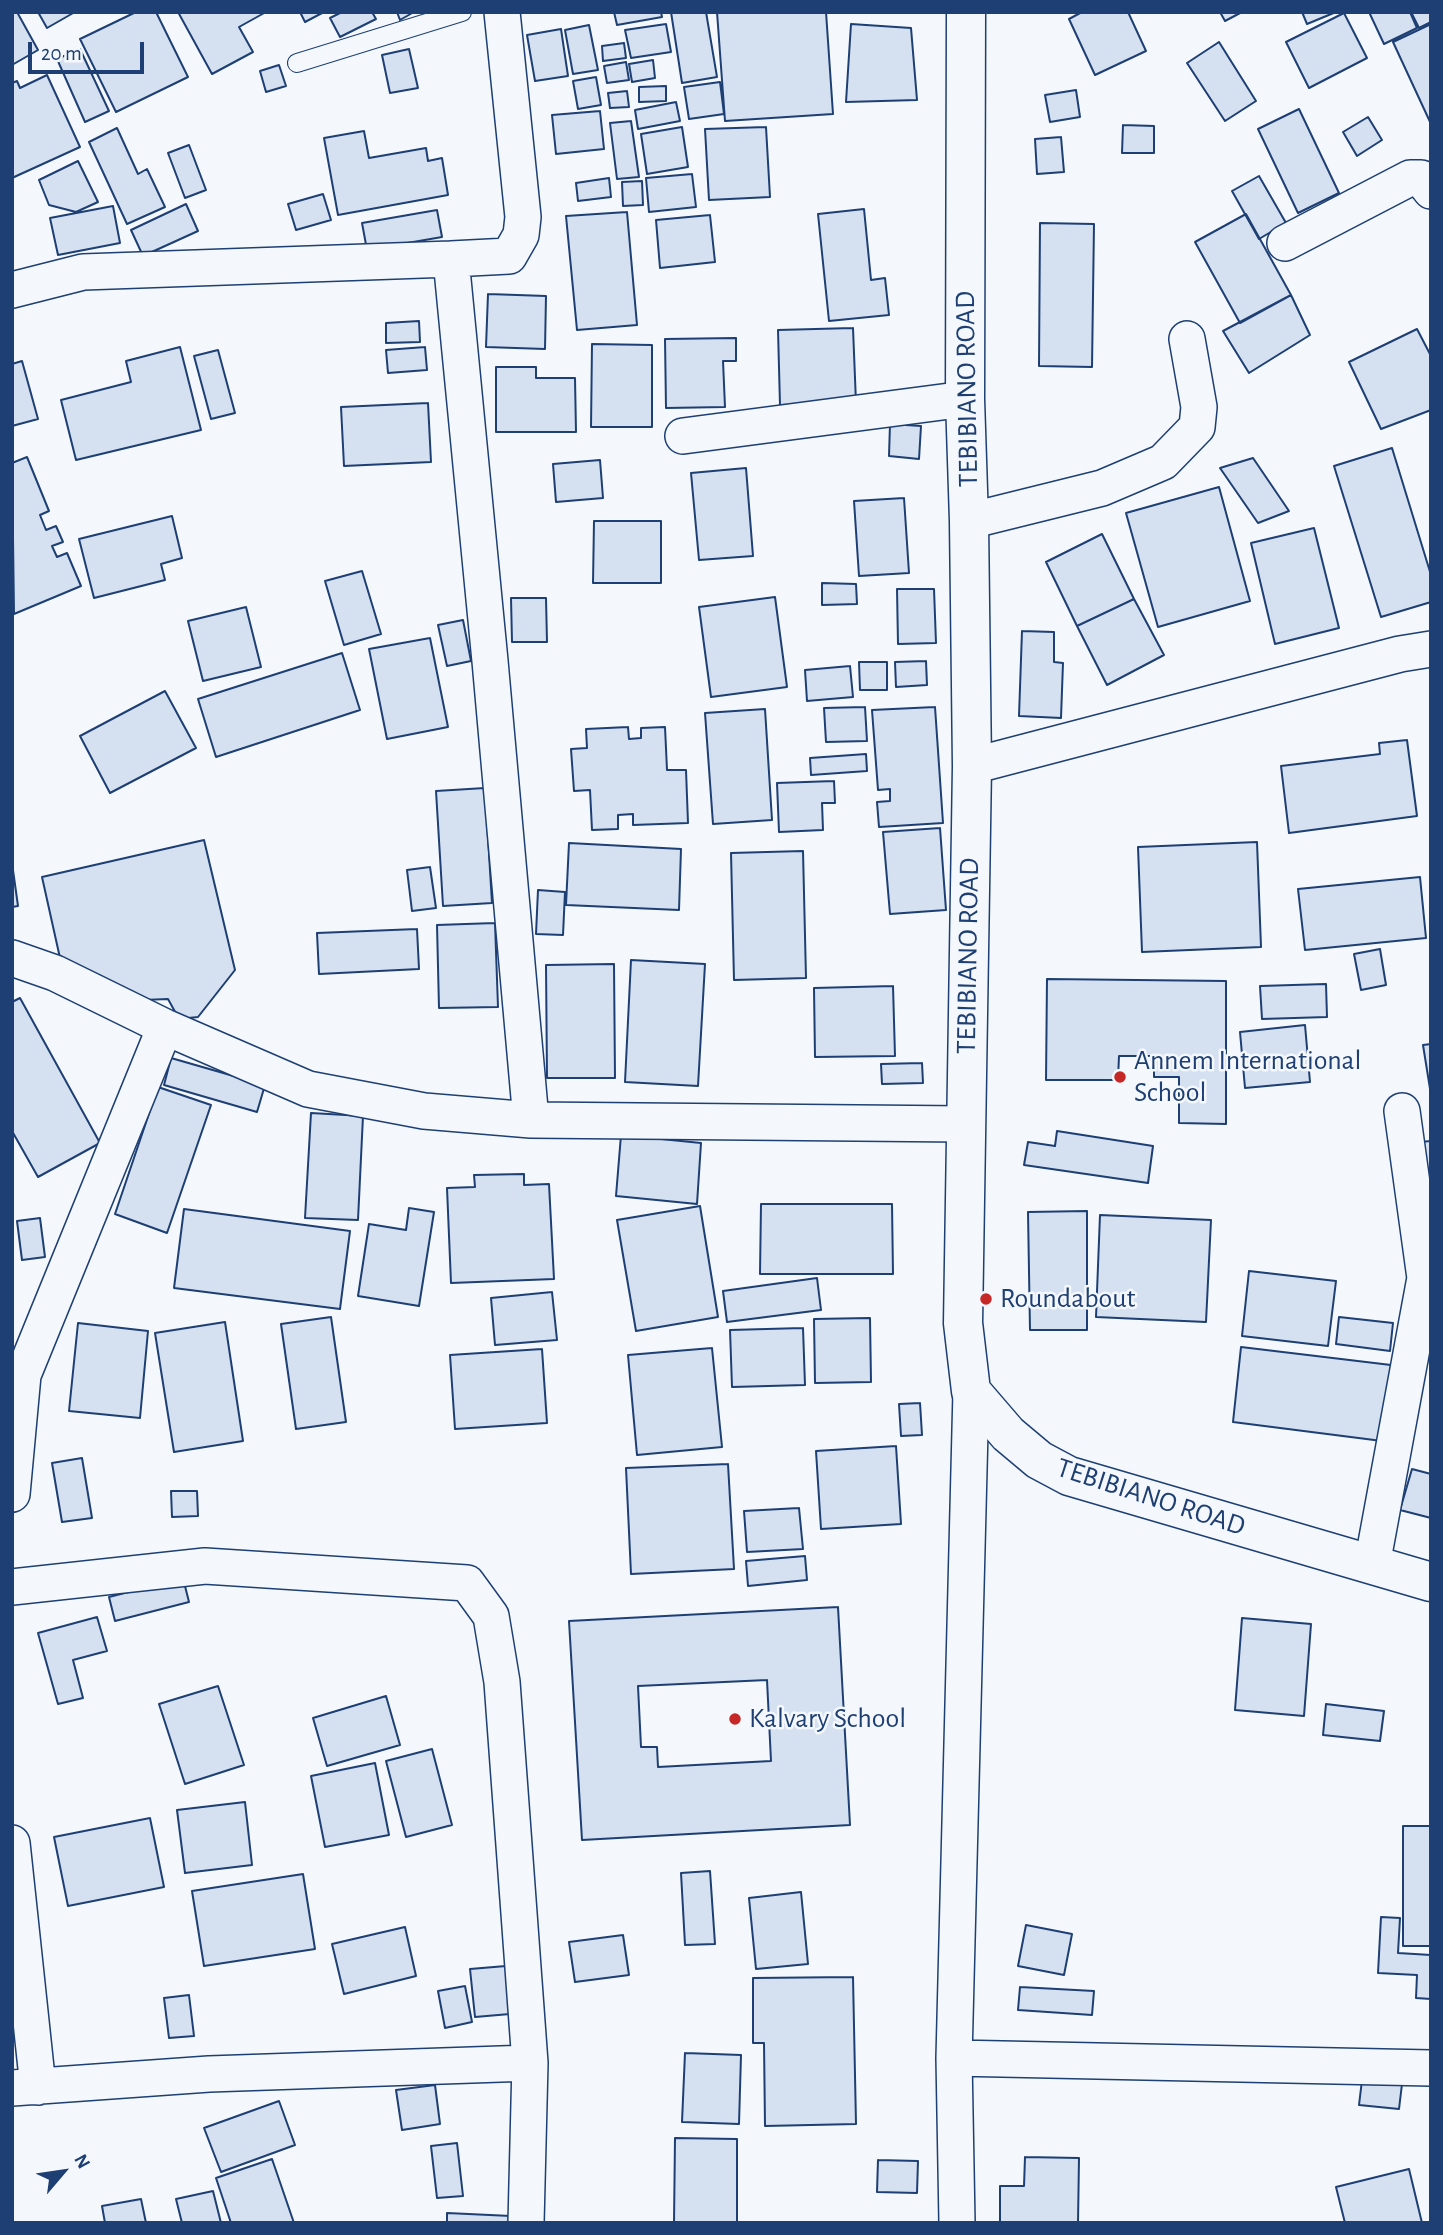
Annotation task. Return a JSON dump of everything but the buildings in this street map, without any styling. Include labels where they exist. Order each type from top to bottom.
[{"type":"main road","name":"TEBIBIANO ROAD","points":[[965,12],[965,399],[972,766],[963,1323],[971,1391],[1007,1434],[1039,1460],[1069,1476],[1431,1582]]},
{"type":"street","points":[[12,290],[83,272],[509,256],[521,235],[523,217],[502,12]]},
{"type":"street","points":[[1285,243],[1410,178],[1421,178],[1431,191]]},
{"type":"street","points":[[451,259],[531,1120]]},
{"type":"street","points":[[969,522],[1102,488],[1163,462],[1197,427],[1199,407],[1187,340]]},
{"type":"street","points":[[684,436],[965,399]]},
{"type":"street","points":[[972,766],[1400,654],[1431,649]]},
{"type":"street","points":[[12,958],[55,973],[165,1027],[308,1089],[424,1111],[531,1120],[965,1124]]},
{"type":"street","points":[[12,1494],[23,1375],[165,1027]]},
{"type":"street","points":[[1373,1565],[1425,1278],[1402,1111]]},
{"type":"street","points":[[957,2223],[954,2058],[971,1391]]},
{"type":"street","points":[[12,1587],[205,1566],[467,1583],[491,1616],[502,1682],[530,2063],[526,2223]]},
{"type":"street","points":[[12,1843],[25,2088],[209,2074],[530,2063]]},
{"type":"street","points":[[954,2058],[1431,2068]]},
{"type":"lane","points":[[297,63],[462,12]]},
{"type":"place","name":"Annem International School","points":[[1120,1077]]},
{"type":"place","name":"Roundabout","points":[[986,1299]]},
{"type":"place","name":"Kalvary School","points":[[735,1719]]}]
